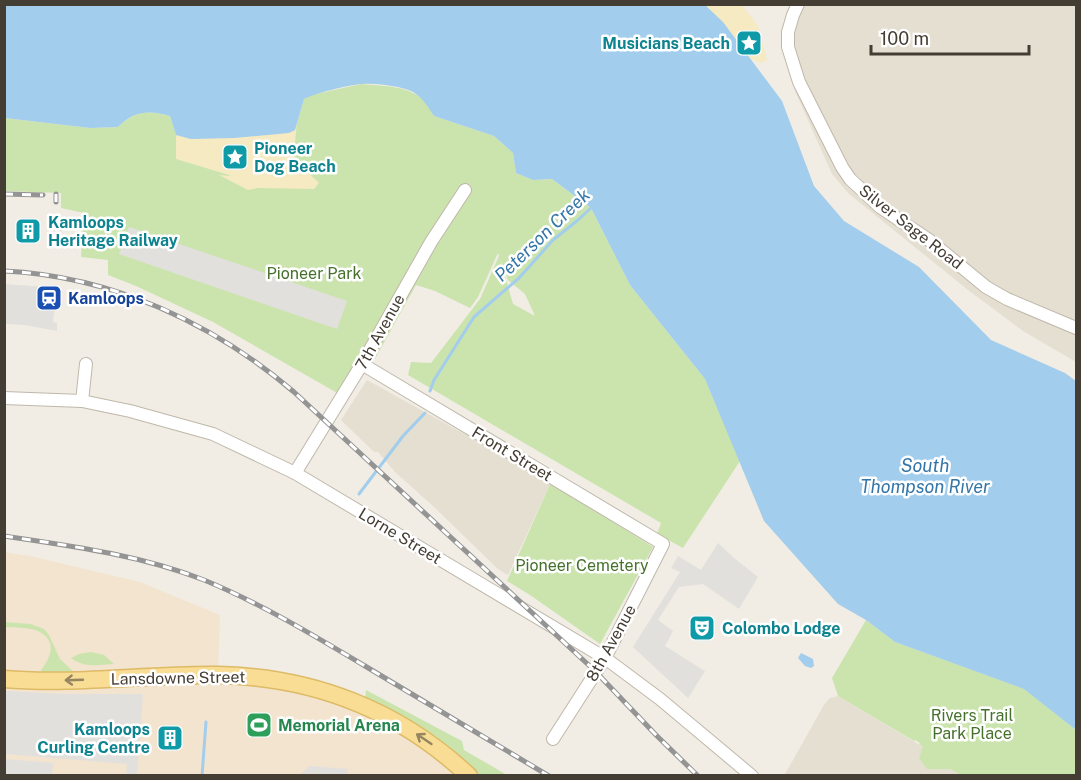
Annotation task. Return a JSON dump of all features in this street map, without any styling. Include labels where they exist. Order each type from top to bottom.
[{"type":"main road","name":"Lansdowne Street","points":[[4,679],[75,680],[217,675],[286,682],[346,698],[403,725],[447,755],[469,776]]},
{"type":"street","name":"Silver Sage Road","points":[[798,4],[787,40],[796,74],[842,167],[850,178],[880,207],[929,240],[986,286],[1007,299],[1077,328]]},
{"type":"street","name":"7th Avenue","points":[[295,473],[362,364],[431,242],[465,190]]},
{"type":"street","points":[[82,401],[86,364]]},
{"type":"street","name":"Front Street","points":[[362,364],[663,544]]},
{"type":"street","name":"Lorne Street","points":[[4,398],[82,401],[130,411],[213,434],[295,473],[605,658],[660,699],[752,776]]},
{"type":"street","name":"8th Avenue","points":[[553,739],[605,658],[663,544]]},
{"type":"shaded area","points":[[794,5],[1076,5],[1076,362],[1023,331],[968,290],[849,194],[832,174],[795,91],[783,39]]},
{"type":"shaded area","points":[[129,227],[347,301],[337,329],[119,254]]},
{"type":"shaded area","points":[[5,284],[57,288],[53,322],[57,323],[57,331],[5,324]]},
{"type":"shaded area","points":[[367,380],[551,482],[508,575],[498,569],[395,472],[378,452],[374,452],[341,420]]},
{"type":"shaded area","points":[[718,543],[758,577],[739,609],[703,584],[679,587],[658,620],[673,631],[665,646],[705,671],[688,698],[633,647],[680,572],[671,568],[678,556],[701,570]]},
{"type":"shaded area","points":[[4,552],[140,582],[220,615],[218,675],[282,687],[339,704],[398,733],[458,775],[5,775]]},
{"type":"shaded area","points":[[5,691],[143,694],[137,775],[126,775],[127,764],[5,754]]},
{"type":"shaded area","points":[[838,696],[923,747],[927,769],[950,769],[963,775],[784,776],[824,705],[830,698]]},
{"type":"shaded area","points":[[5,759],[53,763],[52,775],[5,775]]},
{"type":"shaded area","points":[[310,766],[348,769],[347,775],[299,775]]},
{"type":"green space","name":"Pioneer Park","points":[[361,84],[388,86],[413,93],[427,104],[434,116],[494,136],[513,153],[516,173],[533,180],[552,179],[591,208],[630,285],[705,379],[740,461],[683,548],[657,534],[661,523],[408,375],[411,362],[431,363],[480,299],[499,256],[498,253],[478,297],[470,308],[435,291],[416,285],[375,359],[363,353],[339,394],[213,322],[108,275],[108,260],[81,257],[84,213],[61,208],[61,193],[5,191],[5,118],[90,128],[118,127],[136,115],[155,113],[170,116],[176,135],[191,139],[295,130],[304,99],[311,95]],"holes":[[[500,258],[508,280],[525,294],[535,316],[513,304]]]},
{"type":"green space","name":"Pioneer Cemetery","points":[[551,482],[653,547],[600,644],[507,581]]},
{"type":"green space","name":"Rivers Trail Park Place","points":[[866,620],[895,642],[1025,689],[1076,730],[1076,775],[982,776],[978,774],[963,776],[950,769],[927,769],[919,758],[923,747],[920,743],[838,696],[832,678]]},
{"type":"green space","points":[[4,622],[31,624],[44,629],[60,659],[75,673],[42,674],[41,670],[50,653],[50,642],[42,633],[23,628],[5,627]]},
{"type":"green space","points":[[91,652],[104,655],[114,664],[86,665],[71,658]]},
{"type":"green space","points":[[366,690],[462,741],[464,750],[507,775],[480,775],[438,741],[365,699]]},
{"type":"sand","name":"Musicians Beach","points":[[700,5],[742,5],[758,26],[767,60],[762,63],[751,59]]},
{"type":"sand","name":"Pioneer Dog Beach","points":[[297,121],[294,155],[296,161],[319,183],[314,189],[258,188],[248,190],[219,175],[229,175],[176,159],[176,135],[191,139],[295,130]]},
{"type":"water","name":"South Thompson River","points":[[5,4],[705,5],[723,22],[782,101],[814,186],[844,221],[919,267],[991,340],[1065,373],[1076,381],[1076,730],[1024,689],[895,642],[866,620],[838,604],[764,521],[705,379],[630,285],[591,208],[552,179],[533,180],[516,173],[513,153],[494,136],[434,116],[413,92],[374,84],[341,87],[304,99],[295,130],[289,133],[191,139],[176,135],[170,116],[155,113],[136,115],[118,127],[90,128],[5,118]]},
{"type":"water","points":[[801,653],[813,659],[814,666],[811,668],[805,666],[798,658]]},
{"type":"waterway","name":"Peterson Creek","points":[[430,391],[434,380],[474,317],[519,278],[553,240],[592,207]]},
{"type":"waterway","name":"Peterson Creek","points":[[359,494],[403,436],[425,413]]},
{"type":"waterway","name":"Peterson Creek","points":[[202,776],[206,722]]},
{"type":"railway","points":[[4,194],[43,195]]},
{"type":"railway","points":[[56,194],[56,202]]},
{"type":"railway","points":[[4,271],[83,282],[122,293],[159,307],[195,325],[263,367],[294,392],[594,670],[698,776]]},
{"type":"railway","points":[[4,536],[131,558],[180,571],[225,589],[306,631],[549,776]]},
{"type":"place","name":"Musicians Beach","points":[[749,43]]},
{"type":"place","name":"Pioneer Dog Beach","points":[[235,157]]},
{"type":"place","name":"Kamloops Heritage Railway","points":[[28,231]]},
{"type":"place","name":"Kamloops","points":[[49,298]]},
{"type":"place","name":"Colombo Lodge","points":[[702,628]]},
{"type":"place","name":"Memorial Arena","points":[[259,725]]},
{"type":"place","name":"Kamloops Curling Centre","points":[[170,738]]}]
